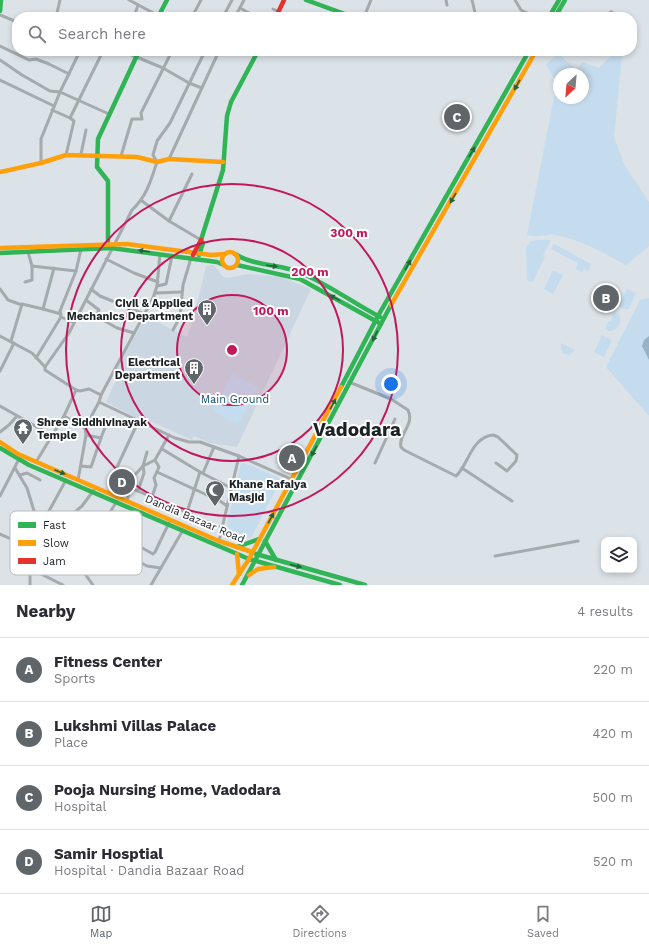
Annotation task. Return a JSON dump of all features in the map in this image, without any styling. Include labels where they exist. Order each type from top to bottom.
[{"type":"main road","points":[[0,11],[1,0]]},
{"type":"main road","points":[[162,12],[167,0]]},
{"type":"main road","points":[[279,12],[284,0]]},
{"type":"main road","points":[[306,0],[339,12]]},
{"type":"main road","points":[[558,12],[565,0]]},
{"type":"main road","points":[[552,12],[558,2]]},
{"type":"main road","points":[[192,258],[199,241],[201,240],[223,162],[227,116],[231,102],[255,56]]},
{"type":"main road","points":[[232,585],[249,559],[346,380],[377,319],[527,56]]},
{"type":"main road","points":[[243,583],[384,318],[533,56]]},
{"type":"main road","points":[[108,243],[108,181],[98,166],[96,154],[98,139],[136,57]]},
{"type":"main road","points":[[0,172],[41,163],[66,155],[81,154],[137,157],[157,162],[169,159],[223,162]]},
{"type":"main road","points":[[198,260],[204,243],[201,240]]},
{"type":"main road","points":[[81,248],[108,243],[113,246],[216,262],[230,268],[237,265],[300,279],[377,319],[384,318]]},
{"type":"main road","points":[[0,252],[127,244],[200,254],[225,254],[229,252],[252,263],[287,267],[313,279],[377,319],[381,324]]},
{"type":"main road","points":[[0,248],[28,250]]},
{"type":"main road","points":[[224,265],[222,261],[225,254]]},
{"type":"main road","points":[[235,254],[238,258],[237,265]]},
{"type":"main road","name":"Dandia Bazaar Road","points":[[0,442],[20,458],[36,462],[78,480],[94,489]]},
{"type":"main road","name":"Dandia Bazaar Road","points":[[0,448],[66,480],[127,500],[255,562],[340,585]]},
{"type":"main road","name":"Dandia Bazaar Road","points":[[118,498],[140,511]]},
{"type":"main road","name":"Dandia Bazaar Road","points":[[142,512],[169,521],[183,530],[218,543],[237,547],[258,555],[364,585]]},
{"type":"main road","points":[[237,547],[259,539]]},
{"type":"main road","points":[[265,541],[276,560]]},
{"type":"main road","points":[[236,554],[239,560],[239,574]]},
{"type":"main road","points":[[243,583],[252,572],[258,569],[274,567]]},
{"type":"street","points":[[57,12],[60,0]]},
{"type":"street","points":[[129,0],[152,12]]},
{"type":"street","points":[[195,12],[201,0]]},
{"type":"street","points":[[226,12],[232,0]]},
{"type":"street","points":[[238,12],[244,0]]},
{"type":"street","points":[[366,12],[371,0]]},
{"type":"street","points":[[446,0],[447,5]]},
{"type":"street","points":[[472,0],[474,12]]},
{"type":"street","points":[[515,0],[521,10],[525,12]]},
{"type":"street","points":[[552,0],[558,2]]},
{"type":"street","points":[[240,8],[247,12]]},
{"type":"street","points":[[273,9],[279,12]]},
{"type":"street","points":[[0,15],[12,20]]},
{"type":"street","points":[[0,46],[12,52]]},
{"type":"street","points":[[21,56],[29,60],[36,59],[69,74]]},
{"type":"street","points":[[41,163],[41,139],[52,110],[78,56]]},
{"type":"street","points":[[70,118],[101,56]]},
{"type":"street","points":[[121,156],[132,120],[142,119],[141,113],[169,56]]},
{"type":"street","points":[[45,367],[74,323],[132,210],[142,201],[157,162],[153,155],[157,141],[170,123],[203,56]]},
{"type":"street","points":[[169,159],[217,56]]},
{"type":"street","points":[[136,57],[163,68],[189,84],[202,88]]},
{"type":"street","points":[[0,60],[50,91],[60,92],[109,114]]},
{"type":"street","points":[[0,80],[54,106]]},
{"type":"street","points":[[52,110],[74,121],[66,155]]},
{"type":"street","points":[[81,154],[86,130]]},
{"type":"street","points":[[169,221],[192,174]]},
{"type":"street","points":[[142,201],[169,221],[201,240]]},
{"type":"street","points":[[36,358],[61,315],[76,271],[81,248]]},
{"type":"street","points":[[25,282],[32,280],[32,266],[28,250]]},
{"type":"street","points":[[78,480],[86,428],[101,395],[155,293],[160,254]]},
{"type":"street","points":[[106,259],[157,284],[166,284],[172,256]]},
{"type":"street","points":[[173,330],[180,317],[182,292],[192,258]]},
{"type":"street","points":[[32,266],[76,271]]},
{"type":"street","points":[[43,309],[54,268]]},
{"type":"street","points":[[0,289],[8,300],[61,315],[74,323]]},
{"type":"street","points":[[91,290],[100,296],[144,314]]},
{"type":"street","points":[[155,293],[182,292]]},
{"type":"street","points":[[86,300],[99,310],[96,316],[117,328],[134,333]]},
{"type":"street","points":[[0,371],[12,342],[22,305]]},
{"type":"street","points":[[0,336],[36,358],[45,367],[45,370],[76,390],[80,391],[89,388],[101,395]]},
{"type":"street","points":[[0,341],[4,338]]},
{"type":"street","points":[[346,380],[391,399],[408,410],[410,420],[400,445],[404,450],[452,476],[458,474],[470,452],[490,435],[498,437],[517,455],[516,461],[507,471],[496,463]]},
{"type":"street","points":[[36,462],[51,435],[64,416],[76,390]]},
{"type":"street","points":[[99,402],[138,422],[169,435],[189,442],[200,442],[239,456],[297,483]]},
{"type":"street","points":[[0,406],[51,435]]},
{"type":"street","points":[[0,432],[9,426],[17,416]]},
{"type":"street","points":[[64,416],[86,428]]},
{"type":"street","points":[[375,463],[395,419]]},
{"type":"street","points":[[81,466],[91,467],[108,422]]},
{"type":"street","points":[[110,511],[118,498],[111,480],[138,422]]},
{"type":"street","points":[[86,435],[101,438]]},
{"type":"street","points":[[127,500],[134,475],[143,466],[155,460],[169,435]]},
{"type":"street","points":[[187,512],[194,489],[214,447]]},
{"type":"street","points":[[162,449],[202,473],[231,488]]},
{"type":"street","points":[[138,491],[144,473],[143,466],[147,452]]},
{"type":"street","points":[[218,543],[239,456]]},
{"type":"street","points":[[0,496],[20,458]]},
{"type":"street","points":[[152,497],[156,485],[154,478],[159,464],[155,460]]},
{"type":"street","points":[[14,468],[20,475],[31,498],[34,511]]},
{"type":"street","points":[[462,468],[512,501]]},
{"type":"street","points":[[157,472],[220,501],[227,506]]},
{"type":"street","points":[[20,475],[27,473],[40,480]]},
{"type":"street","points":[[48,511],[66,480]]},
{"type":"street","points":[[131,488],[222,528]]},
{"type":"street","points":[[76,511],[82,506],[94,489]]},
{"type":"street","points":[[142,548],[153,554],[155,552],[169,521]]},
{"type":"street","points":[[151,585],[183,530]]},
{"type":"street","points":[[0,534],[10,538]]},
{"type":"street","points":[[494,556],[578,541]]},
{"type":"street","points":[[142,563],[147,566],[161,568]]},
{"type":"street","points":[[29,585],[31,575]]},
{"type":"street","points":[[43,575],[64,585]]},
{"type":"street","points":[[86,575],[93,585]]},
{"type":"shaded area","points":[[214,265],[223,277],[229,278],[247,274],[281,277],[311,289],[237,447],[210,443],[194,436],[192,440],[150,421],[148,424],[106,402],[119,374],[115,372],[146,316],[187,337],[193,320],[206,266]]},
{"type":"shaded area","points":[[649,336],[649,360],[642,346],[644,340]]},
{"type":"green space","points":[[555,56],[561,56],[574,68],[553,68],[553,76],[546,65]]},
{"type":"green space","points":[[611,56],[622,56],[614,137],[625,166],[649,202],[649,246],[626,265],[592,247],[565,237],[555,235],[527,235],[553,102],[553,104],[589,104],[589,68],[579,68],[582,62],[599,68]]},
{"type":"green space","points":[[551,240],[543,256],[545,257],[533,281],[530,282],[527,280],[526,247],[531,241]]},
{"type":"green space","points":[[554,244],[591,264],[588,271],[584,269],[582,272],[576,269],[578,263],[551,249]]},
{"type":"green space","points":[[553,270],[563,275],[553,294],[544,289]]},
{"type":"green space","points":[[627,289],[636,293],[628,310],[618,306]]},
{"type":"green space","points":[[649,298],[649,416],[606,367],[640,300]]},
{"type":"green space","points":[[614,312],[619,315],[620,322],[615,330],[609,331],[605,329],[608,322],[612,321],[611,317]]},
{"type":"green space","points":[[602,335],[612,340],[604,357],[594,352]]},
{"type":"green space","points":[[561,343],[575,350],[570,355],[564,354],[561,349]]},
{"type":"green space","name":"Main Ground","points":[[232,374],[258,387],[238,425],[212,411]]},
{"type":"green space","points":[[241,463],[250,465],[281,479],[251,538],[224,538]]},
{"type":"traffic: fast","points":[[0,11],[1,0]]},
{"type":"traffic: fast","points":[[161,12],[167,0]]},
{"type":"traffic: fast","points":[[306,0],[339,12]]},
{"type":"traffic: fast","points":[[552,12],[559,0]]},
{"type":"traffic: fast","points":[[558,12],[565,0]]},
{"type":"traffic: fast","points":[[108,243],[108,181],[97,167],[98,139],[137,56]]},
{"type":"traffic: fast","points":[[199,255],[203,243],[201,240],[223,170],[227,116],[231,102],[255,56]]},
{"type":"traffic: fast","points":[[341,387],[378,316],[526,56]]},
{"type":"traffic: fast","points":[[0,253],[111,248],[217,262],[224,265]]},
{"type":"traffic: fast","points":[[235,254],[250,261],[299,272],[320,282],[380,317]]},
{"type":"traffic: fast","points":[[237,265],[300,279],[381,324]]},
{"type":"traffic: fast","points":[[242,585],[391,305]]},
{"type":"traffic: fast","points":[[0,448],[29,465],[137,511]]},
{"type":"traffic: fast","points":[[142,513],[249,559]]},
{"type":"traffic: fast","points":[[237,547],[259,539]]},
{"type":"traffic: fast","points":[[265,541],[276,560]]},
{"type":"traffic: fast","points":[[256,554],[365,585]]},
{"type":"traffic: fast","points":[[249,559],[340,585]]},
{"type":"traffic: slow","points":[[391,305],[533,56]]},
{"type":"traffic: slow","points":[[0,172],[41,163],[66,155],[137,157],[157,162],[169,159],[223,162]]},
{"type":"traffic: slow","points":[[0,248],[127,244],[211,255],[225,254]]},
{"type":"traffic: slow","points":[[230,252],[236,254],[238,260],[236,266],[230,268],[224,266],[222,260],[224,254],[230,252]]},
{"type":"traffic: slow","points":[[232,585],[249,559],[341,387]]},
{"type":"traffic: slow","points":[[0,442],[18,454],[219,541],[252,552]]},
{"type":"traffic: slow","points":[[237,554],[239,574]]},
{"type":"traffic: slow","points":[[249,575],[258,569],[274,567]]},
{"type":"traffic: jam","points":[[278,12],[284,0]]},
{"type":"traffic: jam","points":[[193,255],[201,240]]},
{"type":"place","name":"Pooja Nursing Home, Vadodara","points":[[457,117]]},
{"type":"place","name":"Lukshmi Villas Palace","points":[[606,298]]},
{"type":"place","name":"Civil & Applied Mechanics Department","points":[[207,326]]},
{"type":"place","name":"Electrical Department","points":[[194,385]]},
{"type":"place","name":"Shree Siddhivinayak Temple","points":[[23,445]]},
{"type":"place","name":"Fitness Center","points":[[292,458]]},
{"type":"place","name":"Samir Hosptial","points":[[122,482]]},
{"type":"place","name":"Khane Rafaiya Masjid","points":[[215,507]]},
{"type":"district","name":"Vadodara","points":[[357,429]]}]
